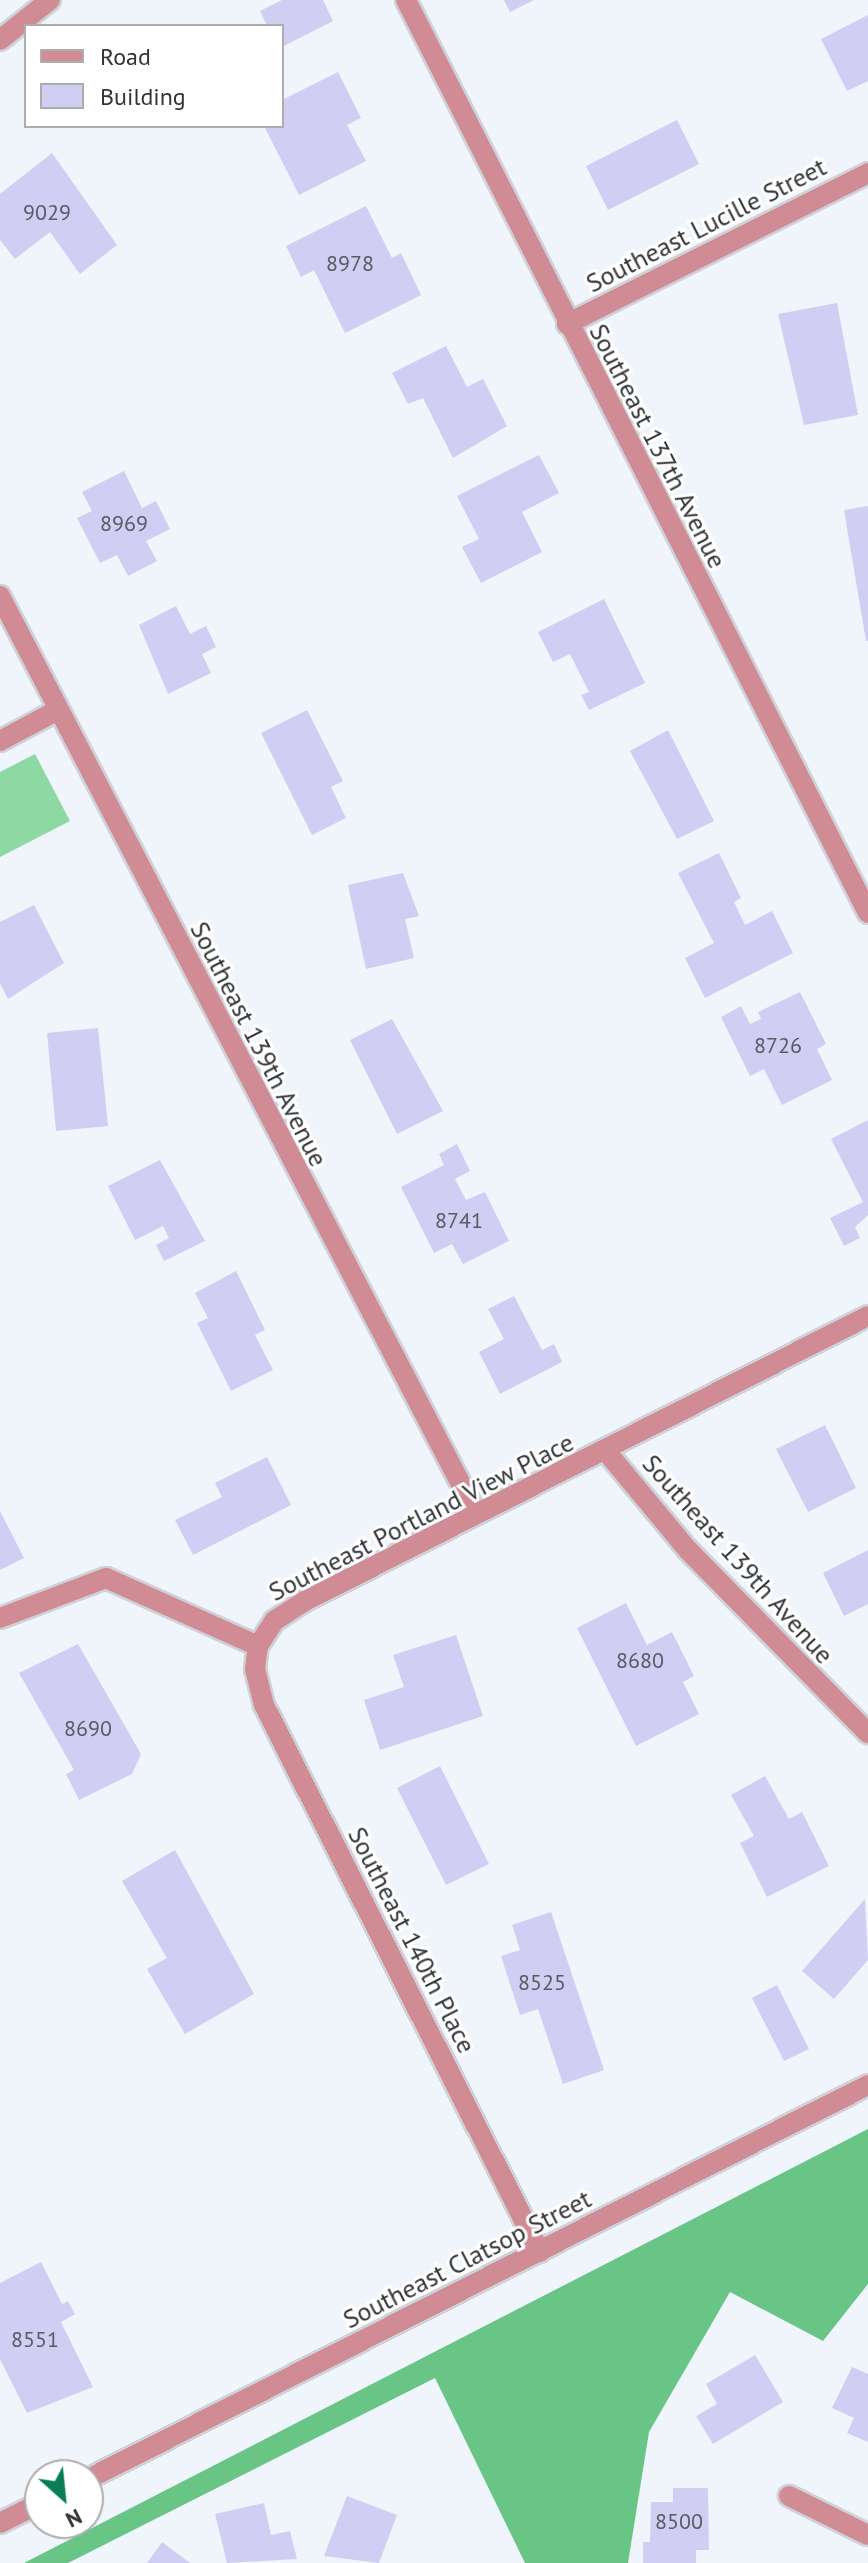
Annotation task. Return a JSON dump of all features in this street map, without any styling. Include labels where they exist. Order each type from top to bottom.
[{"type":"street","points":[[0,40],[50,0]]},
{"type":"street","name":"Southeast 137th Avenue","points":[[406,0],[567,324],[868,913]]},
{"type":"street","name":"Southeast Lucille Street","points":[[567,324],[868,173]]},
{"type":"street","name":"Southeast 139th Avenue","points":[[0,596],[476,1513]]},
{"type":"street","points":[[0,741],[58,710]]},
{"type":"street","name":"Southeast Portland View Place","points":[[258,1646],[274,1621],[305,1601],[868,1316]]},
{"type":"street","name":"Southeast 139th Avenue","points":[[606,1451],[688,1550],[868,1733]]},
{"type":"street","points":[[0,1618],[106,1578],[258,1646]]},
{"type":"street","name":"Southeast 140th Place","points":[[258,1646],[255,1669],[264,1705],[540,2252]]},
{"type":"street","name":"Southeast Clatsop Street","points":[[104,2471],[868,2085]]},
{"type":"street","points":[[789,2496],[868,2535]]},
{"type":"street","points":[[0,2523],[24,2511]]},
{"type":"green space","points":[[35,754],[70,821],[0,857],[0,772]]},
{"type":"green space","points":[[868,2129],[868,2284],[823,2341],[730,2292],[649,2432],[628,2563],[525,2563],[435,2378],[68,2563],[24,2563],[71,2539],[104,2539],[104,2522]]},
{"type":"building","points":[[282,0],[323,0],[333,21],[284,46],[284,24],[266,24],[260,11]]},
{"type":"building","points":[[504,0],[534,0],[510,12]]},
{"type":"building","points":[[868,15],[868,81],[847,91],[821,39]]},
{"type":"building","points":[[338,72],[361,118],[347,125],[366,161],[299,195],[265,128],[284,128],[284,99]]},
{"type":"building","points":[[677,120],[699,164],[608,210],[586,166]]},
{"type":"building","points":[[52,153],[117,245],[80,274],[50,232],[15,259],[0,240],[0,194]]},
{"type":"building","points":[[366,206],[392,258],[401,253],[421,295],[345,333],[314,270],[301,277],[286,246]]},
{"type":"building","points":[[837,303],[858,415],[804,425],[778,314]]},
{"type":"building","points":[[446,346],[467,387],[483,379],[507,426],[453,458],[423,398],[408,404],[392,373]]},
{"type":"building","points":[[539,455],[559,493],[522,512],[542,552],[481,583],[462,547],[479,539],[457,496]]},
{"type":"building","points":[[124,471],[142,508],[156,501],[170,529],[146,541],[157,561],[128,576],[117,555],[100,563],[77,518],[92,511],[82,492]]},
{"type":"building","points":[[868,506],[868,641],[866,641],[844,510]]},
{"type":"building","points":[[604,599],[645,683],[589,710],[581,695],[589,692],[570,654],[553,662],[538,632]]},
{"type":"building","points":[[176,606],[190,634],[206,626],[216,647],[202,654],[211,673],[168,694],[139,625]]},
{"type":"building","points":[[307,710],[343,781],[331,787],[346,818],[312,835],[261,733]]},
{"type":"building","points":[[668,730],[714,821],[677,839],[630,751]]},
{"type":"building","points":[[719,853],[741,898],[734,902],[745,925],[772,911],[793,953],[705,998],[685,958],[714,943],[678,873]]},
{"type":"building","points":[[403,873],[419,916],[405,919],[414,958],[366,969],[348,885]]},
{"type":"building","points":[[34,905],[64,963],[8,999],[0,983],[0,922]]},
{"type":"building","points":[[800,992],[826,1044],[817,1049],[832,1080],[782,1105],[764,1069],[750,1076],[721,1017],[741,1006],[750,1024],[761,1019],[758,1012]]},
{"type":"building","points":[[392,1019],[443,1111],[397,1134],[350,1040]]},
{"type":"building","points":[[98,1028],[108,1126],[56,1131],[47,1033]]},
{"type":"building","points":[[868,1120],[868,1215],[855,1227],[860,1238],[844,1246],[830,1218],[863,1202],[831,1139]]},
{"type":"building","points":[[457,1144],[470,1171],[455,1179],[466,1200],[485,1192],[509,1241],[463,1264],[452,1244],[434,1253],[401,1187],[444,1165],[439,1154]]},
{"type":"building","points":[[160,1160],[205,1241],[164,1261],[156,1245],[169,1238],[163,1226],[135,1240],[108,1186]]},
{"type":"building","points":[[236,1271],[265,1330],[255,1335],[273,1370],[231,1391],[197,1323],[208,1318],[195,1293]]},
{"type":"building","points":[[514,1296],[542,1350],[554,1344],[562,1362],[500,1394],[479,1352],[504,1339],[488,1309]]},
{"type":"building","points":[[825,1425],[856,1488],[808,1512],[776,1449]]},
{"type":"building","points":[[267,1457],[291,1505],[193,1555],[175,1520],[222,1497],[215,1483]]},
{"type":"building","points":[[0,1511],[24,1558],[0,1570]]},
{"type":"building","points":[[868,1550],[868,1604],[844,1616],[823,1573]]},
{"type":"building","points":[[626,1603],[647,1645],[672,1632],[694,1676],[683,1682],[699,1714],[636,1746],[577,1628]]},
{"type":"building","points":[[456,1635],[483,1716],[380,1750],[364,1700],[404,1687],[393,1655]]},
{"type":"building","points":[[78,1644],[141,1754],[132,1774],[79,1800],[66,1774],[74,1770],[19,1673]]},
{"type":"building","points":[[440,1766],[489,1864],[446,1885],[397,1788]]},
{"type":"building","points":[[765,1776],[789,1819],[802,1812],[829,1866],[767,1897],[740,1843],[754,1836],[731,1795]]},
{"type":"building","points":[[175,1850],[254,1994],[185,2034],[147,1969],[167,1958],[122,1881]]},
{"type":"building","points":[[865,1899],[868,1960],[834,1999],[802,1971]]},
{"type":"building","points":[[551,1912],[604,2070],[563,2084],[538,2009],[520,2015],[501,1956],[520,1950],[512,1925]]},
{"type":"building","points":[[777,1985],[809,2049],[784,2061],[752,1998]]},
{"type":"building","points":[[41,2262],[62,2304],[68,2301],[75,2314],[61,2322],[93,2387],[27,2413],[0,2359],[0,2283]]},
{"type":"building","points":[[755,2355],[783,2402],[713,2444],[696,2416],[717,2404],[706,2384]]},
{"type":"building","points":[[852,2367],[868,2374],[868,2442],[847,2433],[854,2418],[832,2408]]},
{"type":"building","points":[[673,2488],[708,2488],[709,2550],[696,2550],[696,2563],[643,2563],[643,2542],[650,2542],[651,2502],[673,2502]]},
{"type":"building","points":[[347,2496],[397,2515],[379,2563],[324,2556]]},
{"type":"building","points":[[264,2503],[271,2535],[290,2531],[297,2559],[227,2563],[215,2514]]},
{"type":"building","points":[[162,2542],[190,2563],[147,2563]]}]
